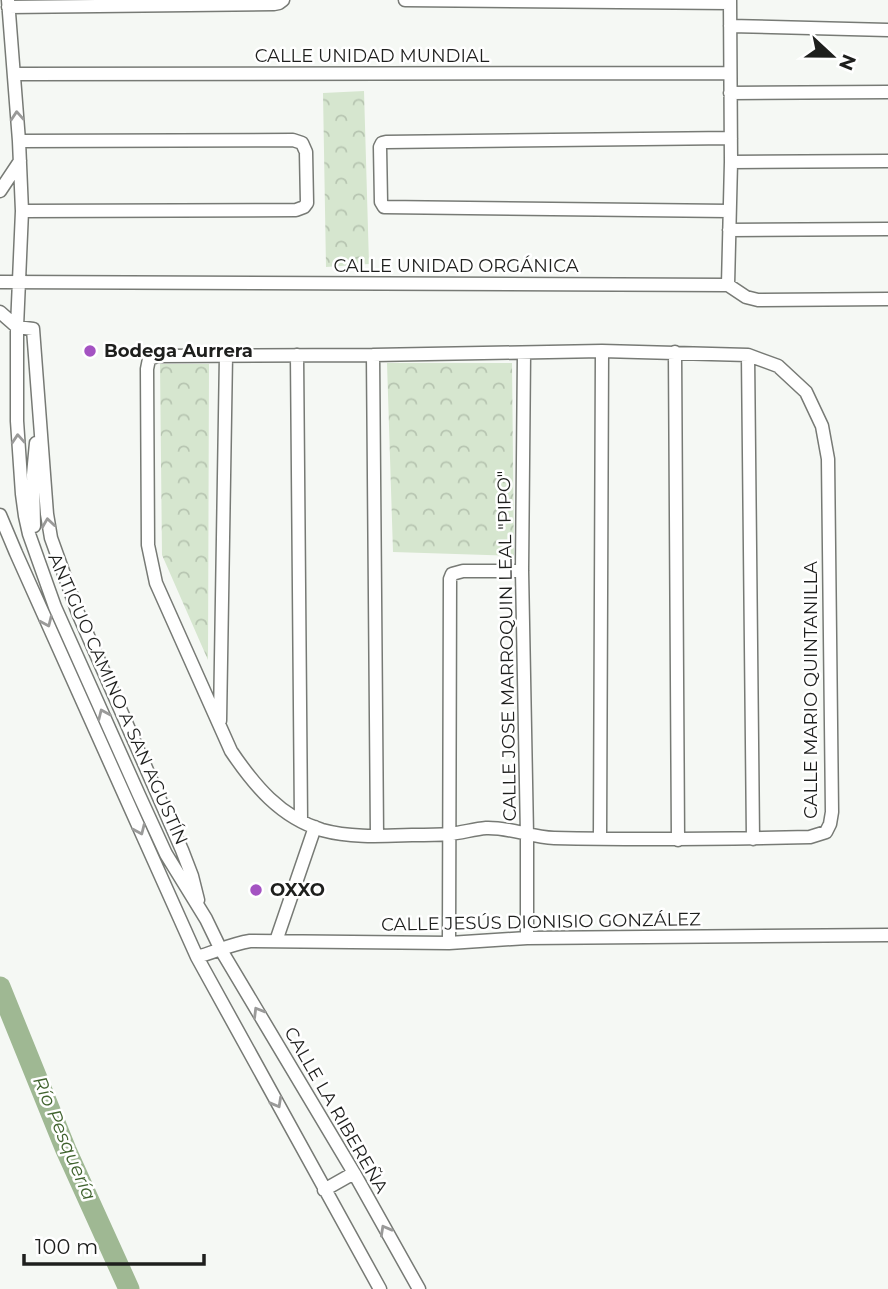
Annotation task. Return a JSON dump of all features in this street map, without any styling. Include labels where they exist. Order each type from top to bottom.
[{"type":"street","points":[[405,0],[730,2],[731,162],[728,285]]},
{"type":"street","points":[[8,3],[278,2]]},
{"type":"street","name":"ANTIGUO CAMINO A SAN AGUSTÍN","points":[[8,3],[22,211],[17,327],[17,421],[22,494],[29,534],[55,607],[166,854],[221,950]]},
{"type":"street","points":[[730,26],[888,30]]},
{"type":"street","name":"CALLE UNIDAD MUNDIAL","points":[[14,74],[730,73]]},
{"type":"street","points":[[730,93],[888,92]]},
{"type":"street","points":[[729,211],[386,208],[382,206],[380,147],[386,142],[731,138]]},
{"type":"street","points":[[19,141],[299,140],[306,152],[307,203],[296,210],[22,211]]},
{"type":"street","points":[[0,191],[20,160]]},
{"type":"street","points":[[731,162],[888,161]]},
{"type":"street","points":[[729,230],[888,229]]},
{"type":"street","name":"CALLE UNIDAD ORGÁNICA","points":[[0,282],[728,285],[746,297],[758,300],[888,299]]},
{"type":"street","points":[[0,312],[17,327],[33,329],[51,538],[78,613],[187,864],[198,895],[197,905]]},
{"type":"street","points":[[600,837],[602,351]]},
{"type":"street","points":[[675,352],[678,840]]},
{"type":"street","name":"CALLE MARIO QUINTANILLA","points":[[675,352],[748,355],[778,366],[806,392],[822,426],[828,458],[832,812],[826,832],[810,837],[678,840],[542,838],[511,830],[486,828],[448,834],[347,835],[301,821],[264,795],[231,751],[156,583],[148,545],[149,359],[226,355],[675,352]]},
{"type":"street","name":"CALLE JOSE MARROQUIN LEAL \"PIPO\"","points":[[524,353],[522,571],[527,938]]},
{"type":"street","points":[[220,725],[226,355]]},
{"type":"street","points":[[297,355],[301,821]]},
{"type":"street","points":[[373,355],[377,836]]},
{"type":"street","points":[[748,355],[753,839]]},
{"type":"street","points":[[36,554],[32,502],[35,446],[40,421]]},
{"type":"street","name":"ANTIGUO CAMINO A SAN AGUSTÍN","points":[[0,514],[197,957]]},
{"type":"street","points":[[449,943],[450,579],[452,574],[463,571],[522,571]]},
{"type":"street","points":[[113,736],[138,749]]},
{"type":"street","points":[[276,941],[315,827]]},
{"type":"street","name":"CALLE JESÚS DIONISIO GONZÁLEZ","points":[[197,957],[235,943],[250,941],[449,943],[527,938],[888,935]]},
{"type":"street","name":"CALLE LA RIBEREÑA","points":[[221,950],[354,1173],[419,1289]]},
{"type":"street","points":[[197,957],[380,1289]]},
{"type":"street","points":[[324,1190],[354,1173]]},
{"type":"green space","points":[[364,91],[369,264],[326,267],[323,93]]},
{"type":"green space","points":[[387,363],[512,363],[514,556],[393,552]]},
{"type":"green space","points":[[160,364],[209,364],[208,660],[162,555]]},
{"type":"waterway","name":"Río Pesquería","points":[[0,987],[66,1150],[129,1289]]},
{"type":"place","name":"Bodega Aurrera","points":[[90,351]]},
{"type":"place","name":"OXXO","points":[[256,890]]}]
